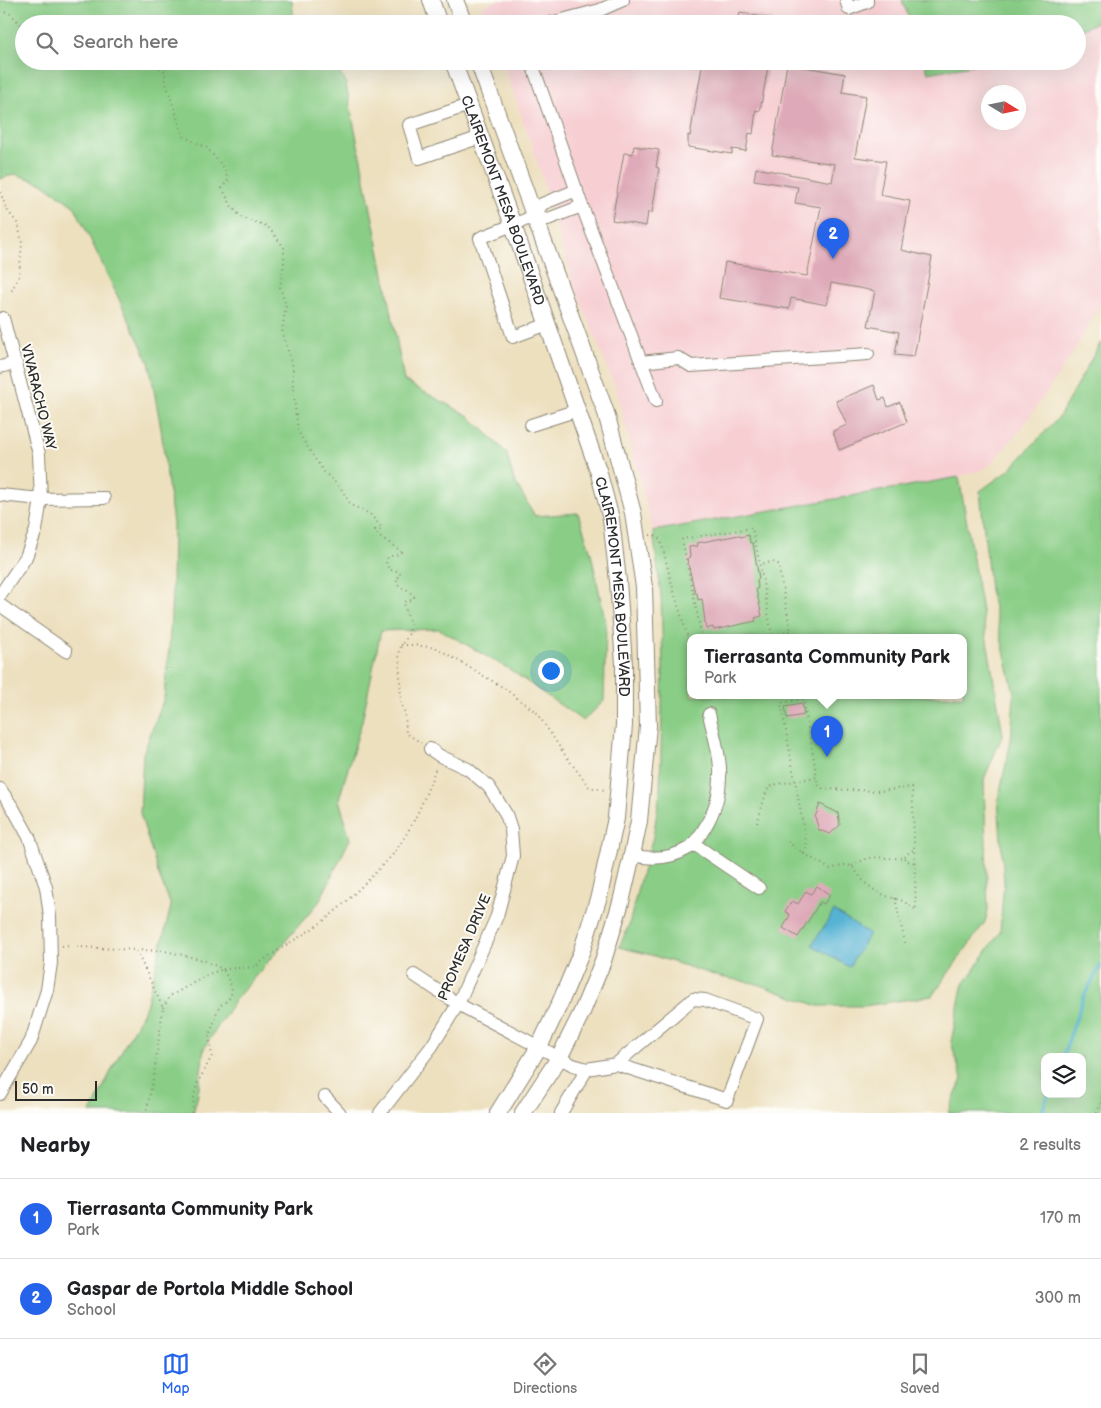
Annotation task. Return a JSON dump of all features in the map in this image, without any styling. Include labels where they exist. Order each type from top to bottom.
[{"type":"main road","points":[[431,0],[436,15]]},
{"type":"main road","points":[[455,0],[461,15]]},
{"type":"main road","name":"CLAIREMONT MESA BOULEVARD","points":[[456,70],[513,225],[598,470],[610,519],[618,581],[624,664],[624,725],[616,818],[599,896],[581,953],[560,1003],[539,1046],[498,1113]]},
{"type":"main road","name":"CLAIREMONT MESA BOULEVARD","points":[[481,70],[606,413],[633,513],[644,587],[648,726],[639,821],[632,855],[621,902],[603,961],[582,1012],[560,1058],[523,1113]]},
{"type":"main road","points":[[616,818],[618,837],[626,852],[632,855]]},
{"type":"street","points":[[581,15],[600,10],[623,0]]},
{"type":"street","points":[[846,0],[849,9],[867,2],[867,0]]},
{"type":"street","points":[[534,70],[576,190],[656,401]]},
{"type":"street","points":[[469,105],[409,126],[419,158],[481,137]]},
{"type":"street","points":[[535,216],[542,204],[576,190]]},
{"type":"street","points":[[548,324],[513,338],[480,238],[535,216],[548,219],[582,206]]},
{"type":"street","name":"VIVARACHO WAY","points":[[0,595],[26,557],[36,530],[40,499],[39,454],[3,318]]},
{"type":"street","points":[[641,362],[678,358],[691,366],[868,354]]},
{"type":"street","points":[[0,367],[16,363]]},
{"type":"street","points":[[531,425],[578,410]]},
{"type":"street","points":[[0,495],[40,499],[104,498]]},
{"type":"street","points":[[0,606],[66,651]]},
{"type":"street","points":[[632,855],[656,859],[676,854],[690,848],[706,826],[716,806],[720,787],[720,767],[709,714]]},
{"type":"street","name":"PROMESA DRIVE","points":[[380,1113],[432,1046],[458,1004],[497,916],[513,856],[511,829],[506,814],[489,787],[468,769],[435,752]]},
{"type":"street","points":[[0,788],[29,837],[46,887],[50,916],[51,963],[47,990],[31,1041],[1,1091]]},
{"type":"street","points":[[694,844],[759,888]]},
{"type":"street","points":[[414,975],[458,1004],[573,1065],[587,1069],[616,1064],[727,1100],[757,1019],[705,1000],[693,999],[616,1064]]},
{"type":"street","points":[[561,1113],[587,1069]]},
{"type":"street","points":[[325,1097],[340,1113]]},
{"type":"path","points":[[0,11],[11,14],[15,18]]},
{"type":"path","points":[[146,1113],[154,1074],[163,1008],[170,996],[223,969],[255,967],[268,956],[284,948],[322,922],[346,901],[395,852],[407,834],[427,794],[435,752],[406,734],[405,713],[401,703],[399,651],[409,633],[408,615],[404,602],[414,597],[408,590],[399,587],[396,579],[401,574],[398,571],[390,570],[386,564],[388,557],[399,554],[399,549],[389,544],[377,534],[375,530],[382,528],[370,514],[351,506],[340,487],[324,472],[299,433],[293,385],[293,368],[282,330],[286,306],[280,287],[284,247],[267,226],[242,218],[232,207],[222,188],[228,180],[224,168],[207,148],[183,136],[165,80],[165,71],[163,70]]},
{"type":"path","points":[[0,192],[7,210],[18,224],[22,243],[19,276],[10,294]]},
{"type":"path","points":[[701,634],[682,539],[752,528],[772,634]]},
{"type":"path","points":[[650,535],[655,535],[662,546],[687,635]]},
{"type":"path","points":[[760,564],[773,562],[778,564],[790,632],[783,634]]},
{"type":"path","points":[[401,645],[437,648],[504,688],[537,713],[565,755],[589,786],[618,793]]},
{"type":"path","points":[[803,853],[807,847],[781,704],[803,700],[817,783],[820,787],[824,789],[880,790],[912,787],[916,910],[903,901],[877,892],[865,883],[852,866]]},
{"type":"path","points":[[757,823],[766,790],[773,785],[817,777]]},
{"type":"path","points":[[788,842],[830,869],[845,865],[852,866],[867,858],[874,857],[904,858],[915,863]]},
{"type":"path","points":[[904,858],[910,851],[914,850]]},
{"type":"path","points":[[895,898],[906,944]]},
{"type":"path","points":[[50,945],[166,951],[203,960],[223,969],[232,986],[232,994],[217,1011],[209,1036],[212,1056],[197,1084],[192,1113]]},
{"type":"path","points":[[136,950],[163,1008]]},
{"type":"path","points":[[1096,1113],[1101,1103]]},
{"type":"shaded area","points":[[500,0],[1101,0],[1101,303],[1069,359],[1023,427],[987,468],[959,477],[653,531],[616,389],[572,280],[536,158],[505,70],[1086,70],[1086,15],[484,15],[481,6]]},
{"type":"green space","points":[[0,0],[292,0],[293,15],[15,15],[15,70],[336,70],[345,80],[404,381],[469,416],[506,452],[514,480],[535,516],[578,513],[591,553],[606,624],[604,701],[583,721],[509,669],[439,629],[381,631],[362,721],[339,799],[350,839],[319,902],[235,1000],[204,1048],[198,1095],[193,1113],[91,1113],[146,1006],[171,906],[159,876],[140,813],[143,754],[164,698],[172,596],[173,524],[161,429],[149,362],[75,207],[42,183],[15,174],[0,179]]},
{"type":"green space","points":[[902,0],[1101,0],[1101,13],[1097,22],[1086,27],[1086,15],[908,15]]},
{"type":"green space","points":[[927,70],[944,70],[928,73]]},
{"type":"green space","points":[[1101,342],[1101,1113],[948,1113],[962,1079],[951,1042],[962,987],[1000,932],[1004,881],[998,800],[1011,741],[1014,694],[990,590],[980,491],[1009,470],[1059,417]]},
{"type":"green space","points":[[959,477],[1003,734],[984,779],[988,910],[985,922],[932,996],[864,1006],[818,1006],[754,983],[720,977],[619,947],[629,925],[653,837],[660,792],[663,665],[661,596],[653,531]]},
{"type":"water","points":[[834,911],[869,934],[849,967],[812,945]]},
{"type":"building","points":[[740,12],[753,15],[740,15]]},
{"type":"building","points":[[701,70],[767,70],[760,111],[756,110],[753,134],[749,133],[746,151],[732,149],[732,154],[688,147],[688,135],[690,136]]},
{"type":"building","points":[[786,70],[822,70],[845,74],[842,92],[866,96],[855,157],[886,161],[880,195],[910,201],[901,250],[932,257],[914,357],[895,355],[899,332],[868,326],[875,291],[831,283],[827,305],[791,298],[789,309],[719,298],[725,262],[807,276],[821,207],[795,203],[798,187],[754,180],[756,168],[832,182],[835,164],[772,155]]},
{"type":"building","points":[[634,146],[659,150],[656,167],[659,168],[652,213],[648,212],[646,226],[612,220],[624,153],[633,154]]},
{"type":"building","points":[[874,385],[879,400],[885,398],[888,407],[900,402],[907,422],[839,450],[833,431],[847,425],[836,401]]},
{"type":"building","points":[[739,535],[740,537],[749,535],[750,543],[753,543],[759,579],[757,580],[758,588],[756,589],[762,616],[755,618],[756,621],[714,630],[713,627],[706,629],[702,599],[698,600],[697,593],[695,593],[687,559],[690,557],[689,547],[698,546],[697,543]]},
{"type":"building","points":[[802,703],[804,715],[787,718],[785,706]]},
{"type":"building","points":[[820,804],[838,813],[840,825],[830,834],[819,830],[815,817]]},
{"type":"building","points":[[817,886],[830,895],[824,904],[820,902],[798,937],[783,928],[790,915],[785,911],[792,901],[798,904],[806,891],[811,894]]},
{"type":"waterway","points":[[1064,1053],[1083,998],[1101,966]]},
{"type":"waterway","points":[[1041,1113],[1047,1098]]},
{"type":"place","name":"Gaspar de Portola Middle School","points":[[833,259]]},
{"type":"place","name":"Tierrasanta Community Park","points":[[827,757]]}]
